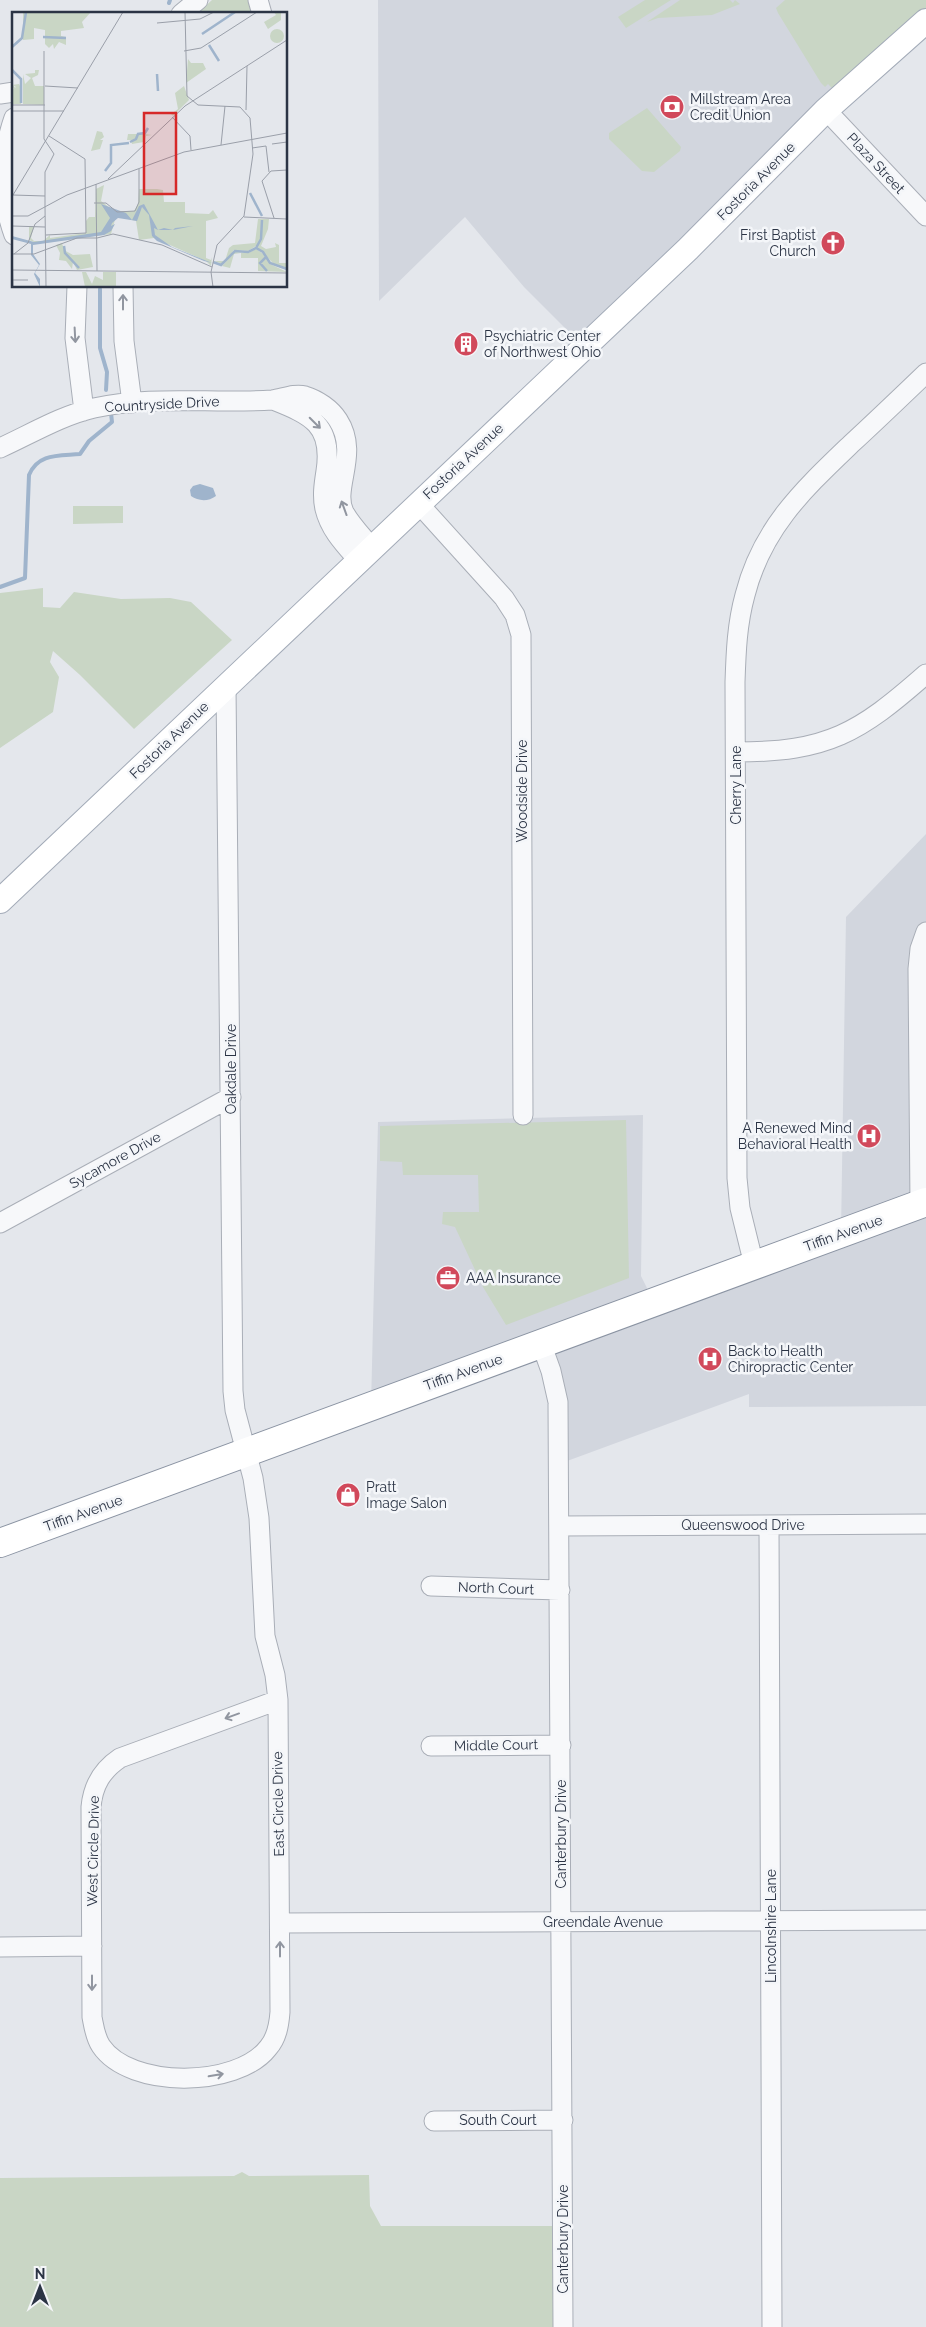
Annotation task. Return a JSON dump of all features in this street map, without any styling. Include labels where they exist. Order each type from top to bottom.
[{"type":"highway","name":"Tiffin Avenue","points":[[0,1543],[248,1450],[923,1203]]},
{"type":"main road","name":"Fostoria Avenue","points":[[0,901],[682,254],[826,110],[926,21]]},
{"type":"street","points":[[183,12],[198,0]]},
{"type":"street","name":"Plaza Street","points":[[826,110],[926,216]]},
{"type":"street","points":[[12,125],[2,160],[0,197],[5,217],[12,231]]},
{"type":"street","points":[[77,288],[75,338],[84,411]]},
{"type":"street","points":[[123,288],[124,341],[132,403]]},
{"type":"street","name":"Cherry Lane","points":[[754,1265],[740,1208],[737,1178],[736,652],[739,623],[751,575],[768,539],[802,491],[926,373]]},
{"type":"street","name":"Countryside Drive","points":[[0,448],[58,420],[84,411],[132,403],[273,400],[308,416],[323,430],[328,450],[323,490],[325,510],[333,529],[365,554]]},
{"type":"street","name":"Woodside Drive","points":[[419,504],[504,598],[515,615],[521,635],[522,1115]]},
{"type":"street","points":[[736,752],[771,752],[800,749],[837,738],[871,719],[926,674]]},
{"type":"street","name":"Oakdale Drive","points":[[226,686],[233,1391],[235,1410],[248,1450]]},
{"type":"street","points":[[923,1203],[918,969],[920,949],[926,932]]},
{"type":"street","name":"Sycamore Drive","points":[[0,1223],[231,1097]]},
{"type":"street","name":"Canterbury Drive","points":[[541,1343],[551,1371],[558,1402],[563,2327]]},
{"type":"street","name":"East Circle Drive","points":[[167,2077],[207,2076],[229,2072],[255,2060],[269,2048],[279,2022],[278,1700],[275,1675],[265,1636],[259,1518],[248,1450]]},
{"type":"street","name":"Queenswood Drive","points":[[559,1526],[926,1524]]},
{"type":"street","name":"Lincolnshire Lane","points":[[769,1525],[772,2327]]},
{"type":"street","name":"North Court","points":[[431,1586],[560,1590]]},
{"type":"street","name":"West Circle Drive","points":[[167,2077],[151,2075],[123,2065],[100,2045],[96,2036],[92,2017],[91,1807],[94,1787],[112,1763],[130,1754],[278,1700]]},
{"type":"street","name":"Middle Court","points":[[431,1746],[561,1745]]},
{"type":"street","name":"Greendale Avenue","points":[[280,1923],[926,1920]]},
{"type":"street","points":[[0,1947],[92,1946]]},
{"type":"street","name":"South Court","points":[[434,2121],[563,2120]]},
{"type":"shaded area","points":[[378,0],[926,0],[926,24],[584,347],[524,287],[465,217],[379,301]]},
{"type":"shaded area","points":[[926,834],[926,1406],[749,1407],[749,1394],[559,1464],[541,1343],[371,1406],[378,1122],[643,1115],[641,1276],[654,1302],[841,1233],[846,917]]},
{"type":"green space","points":[[212,0],[248,0],[254,12],[199,12]]},
{"type":"green space","points":[[645,0],[671,0],[626,28],[618,17]]},
{"type":"green space","points":[[680,0],[730,0],[733,3],[735,0],[740,4],[712,15],[658,18],[647,22]]},
{"type":"green space","points":[[785,0],[926,0],[926,8],[834,90],[828,84],[825,87],[821,83],[778,13],[776,8]]},
{"type":"green space","points":[[647,108],[681,147],[680,151],[654,172],[642,171],[609,139],[609,133]]},
{"type":"green space","points":[[73,506],[123,506],[123,523],[73,524]]},
{"type":"green space","points":[[43,588],[43,607],[60,608],[74,592],[121,599],[170,598],[191,602],[232,640],[134,729],[53,651],[50,662],[59,677],[53,712],[0,748],[0,593]]},
{"type":"green space","points":[[626,1120],[629,1278],[506,1325],[483,1287],[455,1227],[442,1224],[443,1212],[479,1212],[478,1175],[403,1175],[402,1162],[380,1161],[380,1126]]},
{"type":"green space","points":[[242,2172],[249,2176],[369,2175],[370,2206],[381,2226],[563,2226],[563,2327],[0,2327],[0,2178],[234,2176]]},
{"type":"water","points":[[200,484],[213,488],[216,496],[203,500],[191,496],[190,490],[193,486]]},
{"type":"waterway","points":[[100,289],[100,348],[107,372],[106,390]]},
{"type":"waterway","points":[[0,587],[25,578],[29,475],[33,468],[44,459],[50,457],[80,454],[89,441],[112,422],[111,413]]},
{"type":"place","name":"Millstream Area Credit Union","points":[[672,107]]},
{"type":"place","name":"First Baptist Church","points":[[833,243]]},
{"type":"place","name":"Psychiatric Center of Northwest Ohio","points":[[466,344]]},
{"type":"place","name":"A Renewed Mind Behavioral Health","points":[[869,1136]]},
{"type":"place","name":"AAA Insurance","points":[[448,1278]]},
{"type":"place","name":"Back to Health Chiropractic Center","points":[[710,1359]]},
{"type":"place","name":"Pratt Image Salon","points":[[348,1495]]}]
